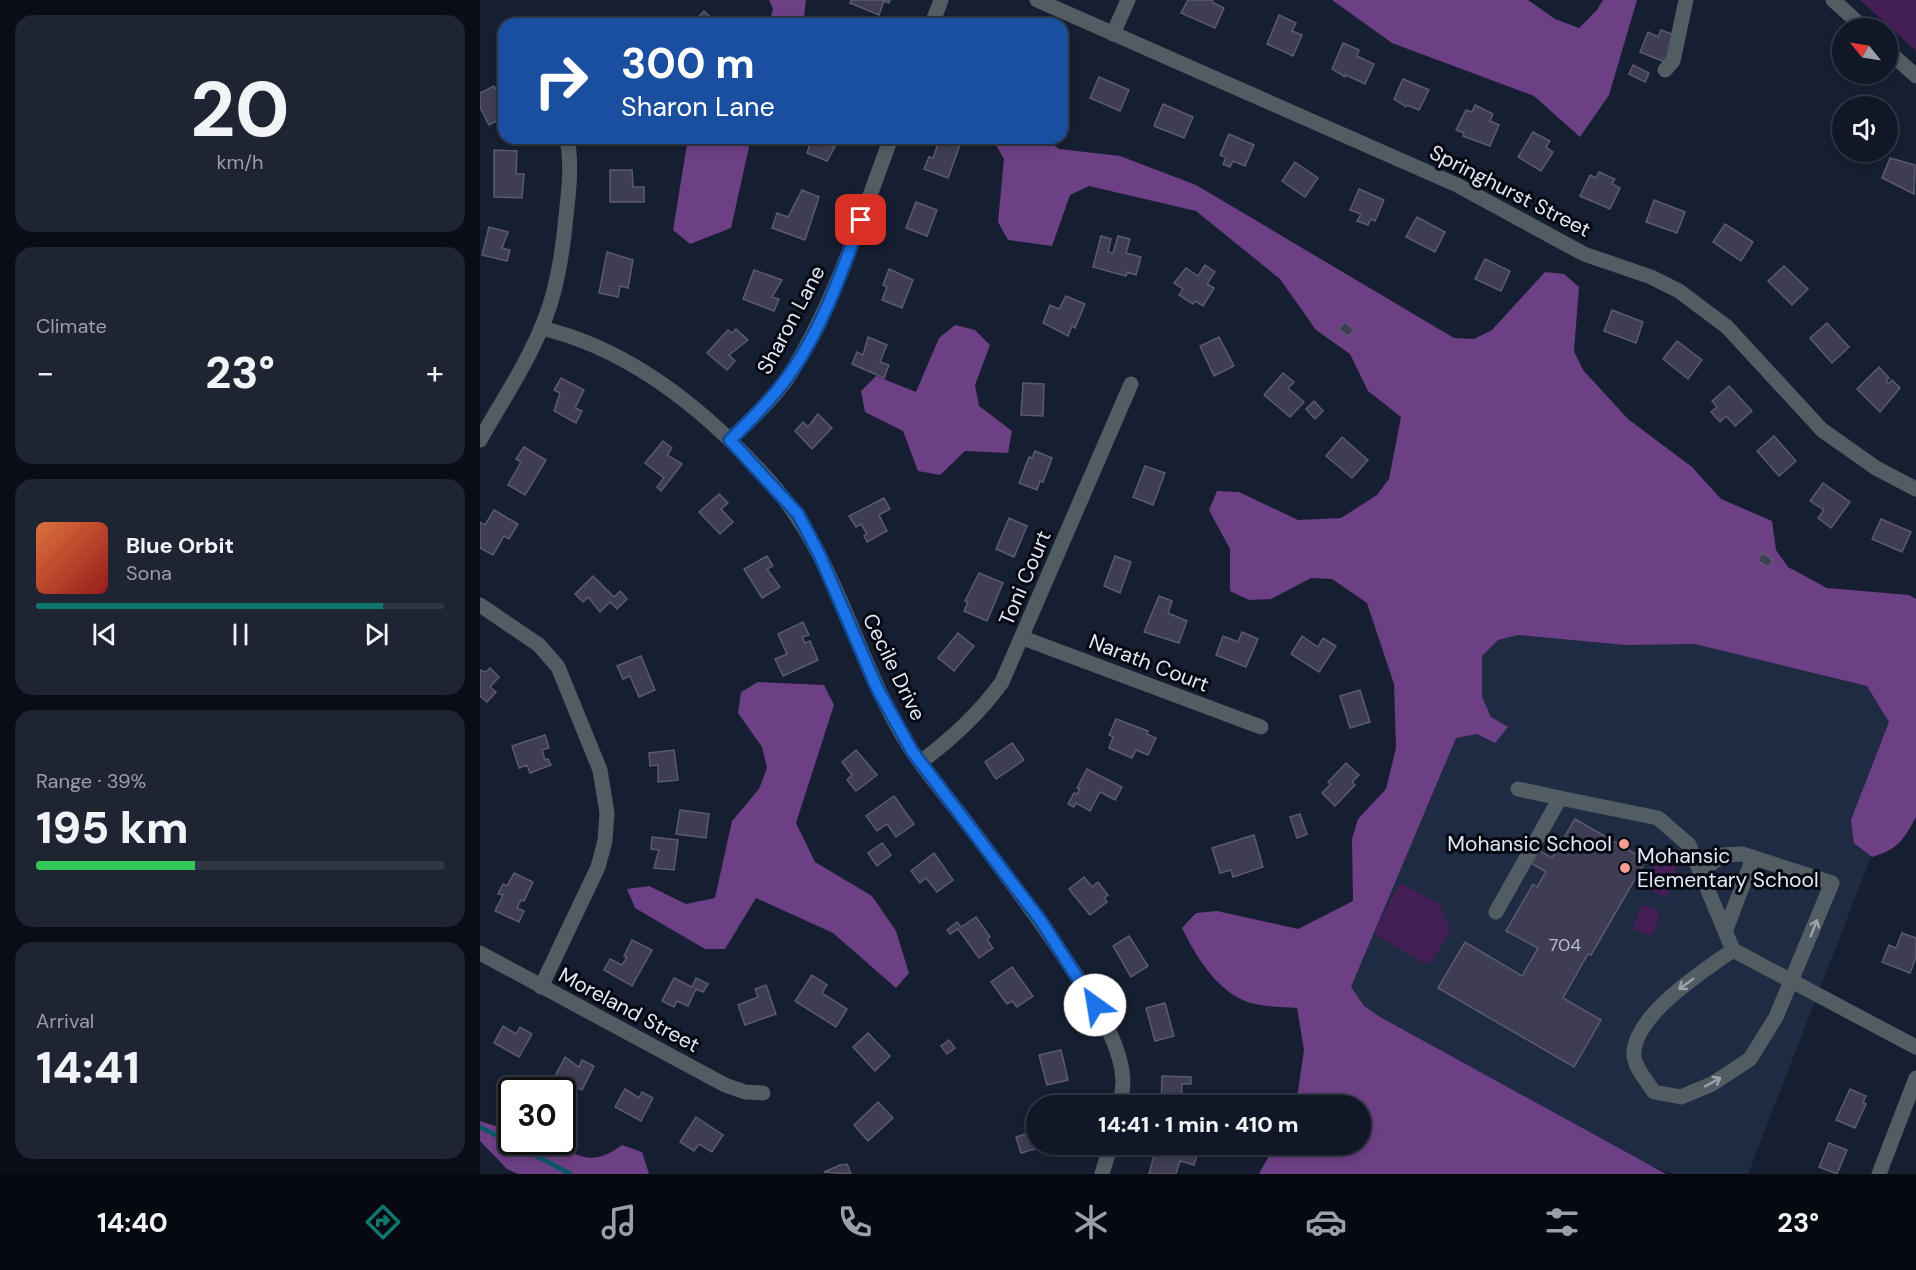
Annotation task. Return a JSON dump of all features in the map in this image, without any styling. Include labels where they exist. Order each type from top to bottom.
[{"type":"street","points":[[934,18],[941,0]]},
{"type":"street","name":"Springhurst Street","points":[[1037,0],[1457,185],[1584,254],[1652,276],[1679,291],[1727,327],[1822,430],[1876,468],[1916,489]]},
{"type":"street","points":[[1113,34],[1128,0]]},
{"type":"street","points":[[1665,70],[1676,53],[1686,0]]},
{"type":"street","points":[[1833,0],[1853,18]]},
{"type":"street","points":[[1898,60],[1916,76]]},
{"type":"street","points":[[480,440],[541,328],[562,255],[568,204],[568,144]]},
{"type":"street","name":"Sharon Lane","points":[[730,440],[762,409],[790,374],[826,309],[889,144]]},
{"type":"street","name":"Cecile Drive","points":[[541,328],[574,336],[627,362],[693,409],[730,440],[798,514],[820,556],[877,688],[921,762],[1041,921],[1095,1005],[1113,1040],[1123,1080],[1121,1095]]},
{"type":"street","name":"Toni Court","points":[[921,762],[951,738],[983,707],[1002,682],[1131,384]]},
{"type":"street","points":[[480,605],[539,645],[558,667],[600,770],[607,813],[605,841],[598,867],[541,987]]},
{"type":"street","name":"Narath Court","points":[[1023,638],[1261,728]]},
{"type":"street","points":[[1518,789],[1658,818],[1689,845],[1733,950],[1916,1047]]},
{"type":"street","points":[[1496,912],[1560,798]]},
{"type":"street","points":[[1700,872],[1723,855],[1742,854],[1832,883],[1776,1017],[1750,1059],[1712,1084],[1681,1097],[1654,1092],[1638,1067],[1634,1051],[1641,1034],[1657,1011],[1675,992],[1733,950]]},
{"type":"street","points":[[1725,932],[1753,858]]},
{"type":"street","name":"Moreland Street","points":[[480,952],[725,1085],[745,1092],[763,1093]]},
{"type":"street","points":[[1879,1174],[1916,1078]]},
{"type":"street","points":[[1102,1174],[1108,1155]]},
{"type":"shaded area","points":[[769,0],[806,0],[804,18],[771,18],[773,9]]},
{"type":"shaded area","points":[[1332,0],[1528,0],[1555,19],[1579,28],[1597,10],[1603,0],[1637,0],[1609,95],[1580,137],[1534,96],[1392,43]]},
{"type":"shaded area","points":[[1860,0],[1916,0],[1916,51],[1898,35],[1898,18],[1880,18]]},
{"type":"shaded area","points":[[687,144],[750,144],[731,228],[690,244],[673,230]]},
{"type":"shaded area","points":[[995,144],[1052,144],[1059,149],[1120,156],[1196,185],[1454,338],[1474,339],[1492,330],[1545,272],[1564,274],[1579,287],[1574,351],[1583,370],[1628,419],[1692,467],[1721,499],[1772,521],[1776,550],[1788,567],[1827,588],[1909,595],[1916,599],[1916,817],[1899,843],[1888,851],[1872,857],[1854,843],[1851,820],[1889,722],[1867,686],[1695,644],[1626,645],[1518,635],[1498,640],[1482,656],[1482,697],[1491,717],[1508,727],[1495,743],[1477,734],[1456,738],[1351,987],[1364,1006],[1380,1017],[1666,1174],[1259,1174],[1269,1155],[1371,1155],[1371,1095],[1297,1095],[1304,1050],[1297,1008],[1255,1004],[1231,993],[1202,963],[1182,928],[1196,913],[1217,911],[1298,929],[1353,901],[1352,839],[1358,819],[1386,789],[1396,748],[1394,684],[1367,603],[1332,579],[1311,578],[1271,599],[1249,600],[1230,591],[1230,549],[1209,510],[1217,491],[1239,492],[1298,520],[1341,518],[1377,495],[1389,479],[1401,417],[1368,391],[1350,354],[1316,330],[1280,279],[1196,211],[1089,186],[1070,195],[1052,246],[1008,240],[998,222],[1004,159]]},
{"type":"shaded area","points":[[955,325],[975,330],[990,345],[975,385],[979,406],[1012,431],[1008,453],[965,451],[940,475],[918,471],[903,431],[865,412],[861,391],[876,376],[916,392],[939,338]]},
{"type":"shaded area","name":"Mohansic Elementary School","points":[[1490,602],[1834,642],[1916,741],[1748,1174],[1674,1174],[1604,1149],[1333,995]]},
{"type":"shaded area","points":[[758,682],[824,685],[834,705],[796,823],[815,862],[872,896],[896,931],[909,973],[896,988],[833,933],[756,898],[725,949],[705,949],[635,908],[627,889],[649,886],[686,904],[715,898],[732,821],[759,789],[767,768],[762,747],[738,713],[741,692]]},
{"type":"shaded area","points":[[1663,854],[1678,862],[1669,894],[1664,897],[1649,889],[1654,867]]},
{"type":"shaded area","points":[[1403,884],[1440,905],[1450,931],[1431,963],[1423,963],[1377,935],[1376,929],[1398,886]]},
{"type":"shaded area","points":[[1646,905],[1660,912],[1654,934],[1649,935],[1633,929],[1640,907]]},
{"type":"shaded area","points":[[480,1121],[498,1127],[498,1155],[576,1154],[589,1158],[609,1153],[622,1145],[642,1152],[649,1174],[518,1174],[507,1169],[480,1141]]},
{"type":"building","points":[[851,0],[890,0],[889,3],[884,1],[879,15],[850,3]]},
{"type":"building","points":[[1188,0],[1213,0],[1212,2],[1224,8],[1215,28],[1181,13]]},
{"type":"building","points":[[704,11],[712,18],[698,18]]},
{"type":"building","points":[[1279,15],[1296,23],[1292,31],[1302,35],[1293,56],[1267,44]]},
{"type":"building","points":[[1661,30],[1677,36],[1665,62],[1640,52],[1648,32],[1658,37]]},
{"type":"building","points":[[1343,43],[1359,50],[1357,56],[1374,64],[1365,84],[1346,75],[1345,77],[1332,69]]},
{"type":"building","points":[[1633,65],[1649,73],[1645,82],[1629,74]]},
{"type":"building","points":[[1099,77],[1129,90],[1120,111],[1090,98]]},
{"type":"building","points":[[1403,79],[1429,90],[1419,110],[1407,105],[1406,107],[1394,99]]},
{"type":"building","points":[[494,86],[498,93],[498,120],[489,125],[480,107],[480,93]]},
{"type":"building","points":[[1163,104],[1193,117],[1184,138],[1154,126]]},
{"type":"building","points":[[1475,105],[1493,114],[1490,121],[1499,125],[1490,146],[1463,136],[1464,133],[1456,130],[1466,110],[1472,112]]},
{"type":"building","points":[[1533,132],[1550,141],[1546,147],[1553,152],[1541,171],[1518,157]]},
{"type":"building","points":[[1229,134],[1254,145],[1245,166],[1233,161],[1230,167],[1223,164],[1226,158],[1220,155]]},
{"type":"building","points":[[810,144],[833,144],[835,147],[827,161],[807,153]]},
{"type":"building","points":[[938,144],[960,144],[948,178],[924,169],[929,157],[933,158]]},
{"type":"building","points":[[494,150],[517,151],[516,174],[524,174],[522,198],[494,197]]},
{"type":"building","points":[[1898,160],[1915,165],[1914,194],[1882,178],[1888,162]]},
{"type":"building","points":[[1295,162],[1318,178],[1305,197],[1282,181]]},
{"type":"building","points":[[610,170],[632,170],[633,187],[644,187],[644,202],[610,202]]},
{"type":"building","points":[[1599,172],[1615,179],[1612,184],[1620,188],[1610,209],[1580,196],[1590,175],[1596,178]]},
{"type":"building","points":[[1359,189],[1384,200],[1375,221],[1371,219],[1368,225],[1357,221],[1361,214],[1350,210]]},
{"type":"building","points":[[802,190],[819,197],[805,240],[772,228],[777,213],[788,217]]},
{"type":"building","points":[[1654,200],[1685,212],[1677,233],[1646,222]]},
{"type":"building","points":[[916,202],[937,210],[927,236],[906,228]]},
{"type":"building","points":[[1417,217],[1445,232],[1435,252],[1406,237]]},
{"type":"building","points":[[1725,224],[1753,242],[1741,261],[1713,242]]},
{"type":"building","points":[[489,227],[508,232],[502,248],[510,250],[507,261],[482,255]]},
{"type":"building","points":[[1101,236],[1111,239],[1108,252],[1113,253],[1118,236],[1130,239],[1126,253],[1141,257],[1136,275],[1127,272],[1126,276],[1093,267]]},
{"type":"building","points":[[607,252],[633,260],[628,288],[620,286],[618,297],[599,293]]},
{"type":"building","points":[[1485,259],[1510,271],[1501,291],[1475,279]]},
{"type":"building","points":[[1205,265],[1215,272],[1207,284],[1214,288],[1203,306],[1195,301],[1193,304],[1179,295],[1183,289],[1174,283],[1186,268],[1198,276]]},
{"type":"building","points":[[1784,266],[1808,289],[1792,305],[1768,281]]},
{"type":"building","points":[[889,269],[913,280],[902,308],[882,300],[887,287],[883,285]]},
{"type":"building","points":[[754,270],[782,280],[772,297],[779,299],[774,311],[743,299]]},
{"type":"building","points":[[1066,296],[1085,304],[1075,328],[1072,326],[1068,336],[1043,323],[1050,305],[1059,309]]},
{"type":"building","points":[[1612,310],[1643,322],[1636,343],[1604,331]]},
{"type":"building","points":[[1345,322],[1354,330],[1348,336],[1339,329]]},
{"type":"building","points":[[1827,323],[1849,347],[1832,363],[1810,338]]},
{"type":"building","points":[[736,329],[748,340],[729,355],[735,361],[727,370],[707,353],[728,330],[732,333]]},
{"type":"building","points":[[868,337],[887,345],[880,362],[889,365],[884,378],[852,364],[857,352],[863,355]]},
{"type":"building","points":[[1219,337],[1234,366],[1214,376],[1200,346]]},
{"type":"building","points":[[1677,341],[1702,360],[1688,379],[1663,359]]},
{"type":"building","points":[[1879,367],[1889,378],[1886,381],[1888,384],[1892,380],[1900,388],[1880,412],[1857,389]]},
{"type":"building","points":[[1283,373],[1294,382],[1288,388],[1304,402],[1290,417],[1264,395]]},
{"type":"building","points":[[561,378],[584,390],[575,408],[582,411],[576,423],[554,411],[560,393],[554,390]]},
{"type":"building","points":[[1023,383],[1044,384],[1043,416],[1021,415]]},
{"type":"building","points":[[1729,386],[1752,411],[1735,426],[1726,416],[1720,422],[1711,412],[1717,407],[1712,401]]},
{"type":"building","points":[[1314,401],[1323,411],[1315,419],[1306,409]]},
{"type":"building","points":[[818,414],[832,428],[812,449],[795,431],[803,422],[808,427]]},
{"type":"building","points":[[1774,436],[1796,461],[1779,476],[1757,451]]},
{"type":"building","points":[[1342,437],[1368,460],[1352,478],[1326,456]]},
{"type":"building","points":[[663,441],[672,448],[667,455],[682,464],[661,491],[657,487],[664,478],[645,463]]},
{"type":"building","points":[[524,447],[546,460],[525,495],[508,485],[521,462],[516,459]]},
{"type":"building","points":[[1035,451],[1052,458],[1043,482],[1040,481],[1037,490],[1019,483],[1029,457],[1032,458]]},
{"type":"building","points":[[1145,466],[1165,473],[1153,505],[1133,497]]},
{"type":"building","points":[[1823,483],[1850,502],[1831,528],[1818,518],[1824,510],[1810,501]]},
{"type":"building","points":[[719,494],[728,503],[721,509],[733,522],[720,534],[699,512]]},
{"type":"building","points":[[884,498],[890,509],[879,515],[887,531],[867,542],[864,536],[867,534],[861,524],[856,527],[849,516]]},
{"type":"building","points":[[494,510],[518,524],[509,539],[504,536],[493,555],[480,548],[480,522],[485,525]]},
{"type":"building","points":[[1009,518],[1027,526],[1014,557],[996,549]]},
{"type":"building","points":[[1881,519],[1911,532],[1902,552],[1872,539]]},
{"type":"building","points":[[1762,553],[1773,560],[1768,567],[1758,561]]},
{"type":"building","points":[[767,556],[773,566],[767,569],[780,587],[762,598],[744,569]]},
{"type":"building","points":[[1115,556],[1131,562],[1120,593],[1104,586]]},
{"type":"building","points":[[979,573],[1003,583],[987,621],[964,611],[968,602],[965,601]]},
{"type":"building","points":[[593,576],[614,597],[620,591],[627,599],[617,609],[610,602],[600,612],[588,597],[583,602],[575,594]]},
{"type":"building","points":[[1159,596],[1172,601],[1168,613],[1187,621],[1179,643],[1144,632]]},
{"type":"building","points":[[803,622],[809,635],[802,637],[805,643],[810,641],[818,660],[783,676],[775,659],[787,654],[778,634]]},
{"type":"building","points":[[1242,632],[1258,639],[1246,667],[1216,655],[1223,636],[1238,642]]},
{"type":"building","points":[[958,633],[974,646],[954,671],[938,658]]},
{"type":"building","points":[[1302,636],[1318,647],[1323,638],[1336,646],[1319,672],[1291,654]]},
{"type":"building","points":[[641,656],[655,690],[639,697],[630,676],[623,679],[617,666]]},
{"type":"building","points":[[490,668],[499,677],[490,687],[496,692],[487,702],[480,696],[480,670],[486,672]]},
{"type":"building","points":[[1360,690],[1370,722],[1350,728],[1340,696]]},
{"type":"building","points":[[1116,719],[1148,731],[1147,734],[1156,738],[1148,755],[1136,750],[1132,758],[1109,748],[1113,737],[1109,735]]},
{"type":"building","points":[[545,735],[549,748],[542,750],[545,760],[548,759],[551,765],[530,773],[527,765],[519,768],[512,746]]},
{"type":"building","points":[[1012,743],[1024,760],[996,779],[985,762]]},
{"type":"building","points":[[674,750],[678,780],[658,782],[658,765],[650,766],[649,753]]},
{"type":"building","points":[[856,750],[877,775],[856,791],[847,780],[852,775],[842,762]]},
{"type":"building","points":[[1346,763],[1359,775],[1352,782],[1355,785],[1335,806],[1322,793],[1331,784],[1328,782]]},
{"type":"building","points":[[1087,769],[1122,787],[1115,800],[1100,792],[1090,811],[1076,803],[1074,807],[1068,804],[1074,793],[1077,794],[1080,789],[1077,788]]},
{"type":"building","points":[[894,796],[914,824],[896,837],[887,824],[877,831],[866,816]]},
{"type":"building","points":[[680,810],[709,814],[706,838],[676,834]]},
{"type":"building","points":[[1300,814],[1307,834],[1297,838],[1290,817]]},
{"type":"building","name":"Mohansic Elementary School","points":[[1575,819],[1646,860],[1591,955],[1588,954],[1563,998],[1601,1020],[1574,1067],[1438,988],[1465,942],[1522,976],[1538,948],[1506,931],[1533,884],[1537,887],[1546,872],[1531,863],[1538,850],[1552,858]]},
{"type":"building","points":[[1254,835],[1263,867],[1233,877],[1231,870],[1220,873],[1212,848]]},
{"type":"building","points":[[652,837],[678,840],[674,870],[654,868],[659,850],[651,849]]},
{"type":"building","points":[[882,843],[891,855],[877,866],[868,853]]},
{"type":"building","points":[[934,853],[953,880],[937,892],[926,878],[920,883],[911,871]]},
{"type":"building","points":[[514,873],[533,882],[524,901],[521,900],[517,908],[524,911],[519,922],[495,911],[503,895],[498,894],[503,884],[507,886]]},
{"type":"building","points":[[1084,877],[1092,887],[1098,882],[1108,895],[1104,898],[1107,902],[1090,915],[1069,889]]},
{"type":"building","points":[[976,917],[990,937],[987,940],[993,948],[979,958],[958,929],[950,934],[947,930],[957,922],[961,927]]},
{"type":"building","points":[[1902,933],[1916,938],[1916,957],[1910,973],[1882,962],[1889,945],[1896,948]]},
{"type":"building","points":[[1129,936],[1148,966],[1131,977],[1113,946]]},
{"type":"building","points":[[632,940],[652,950],[632,986],[604,970],[610,959],[622,965]]},
{"type":"building","points":[[1012,967],[1033,996],[1017,1007],[1012,1001],[1007,1004],[991,982]]},
{"type":"building","points":[[812,975],[827,985],[822,993],[847,1009],[836,1027],[795,1001]]},
{"type":"building","points":[[674,978],[692,987],[696,978],[708,984],[703,992],[696,989],[688,1006],[677,1001],[674,1007],[662,1001]]},
{"type":"building","points":[[766,985],[776,1014],[745,1025],[738,1005],[758,997],[755,989]]},
{"type":"building","points":[[1165,1003],[1174,1036],[1155,1041],[1146,1008]]},
{"type":"building","points":[[503,1026],[516,1034],[520,1027],[532,1034],[519,1057],[494,1043]]},
{"type":"building","points":[[868,1033],[890,1056],[875,1071],[853,1047]]},
{"type":"building","points":[[949,1040],[955,1048],[947,1054],[941,1046]]},
{"type":"building","points":[[1061,1050],[1068,1080],[1047,1085],[1039,1055]]},
{"type":"building","points":[[565,1057],[579,1067],[582,1060],[594,1066],[582,1090],[576,1087],[576,1077],[555,1076]]},
{"type":"building","points":[[1162,1076],[1191,1077],[1191,1084],[1182,1084],[1182,1095],[1161,1095]]},
{"type":"building","points":[[625,1089],[639,1098],[642,1092],[653,1098],[641,1121],[615,1107]]},
{"type":"building","points":[[1850,1089],[1866,1096],[1863,1102],[1866,1104],[1855,1128],[1836,1120]]},
{"type":"building","points":[[878,1102],[893,1118],[868,1141],[854,1125]]},
{"type":"building","points":[[696,1117],[723,1135],[712,1152],[699,1144],[694,1151],[680,1142]]},
{"type":"building","points":[[1026,1134],[1026,1152],[1021,1153],[1016,1137]]},
{"type":"building","points":[[1829,1143],[1847,1150],[1837,1174],[1819,1167]]},
{"type":"building","points":[[1154,1155],[1197,1155],[1194,1165],[1180,1161],[1176,1174],[1149,1174]]},
{"type":"building","points":[[847,1164],[851,1174],[824,1172],[840,1165]]},
{"type":"waterway","points":[[480,1127],[571,1174]]},
{"type":"place","name":"Mohansic School","points":[[1624,844]]},
{"type":"place","name":"Mohansic Elementary School","points":[[1625,868]]},
{"type":"route","points":[[861,220],[826,309],[790,374],[762,409],[730,440],[798,514],[820,556],[877,688],[912,751],[1041,921],[1095,1005]]}]
